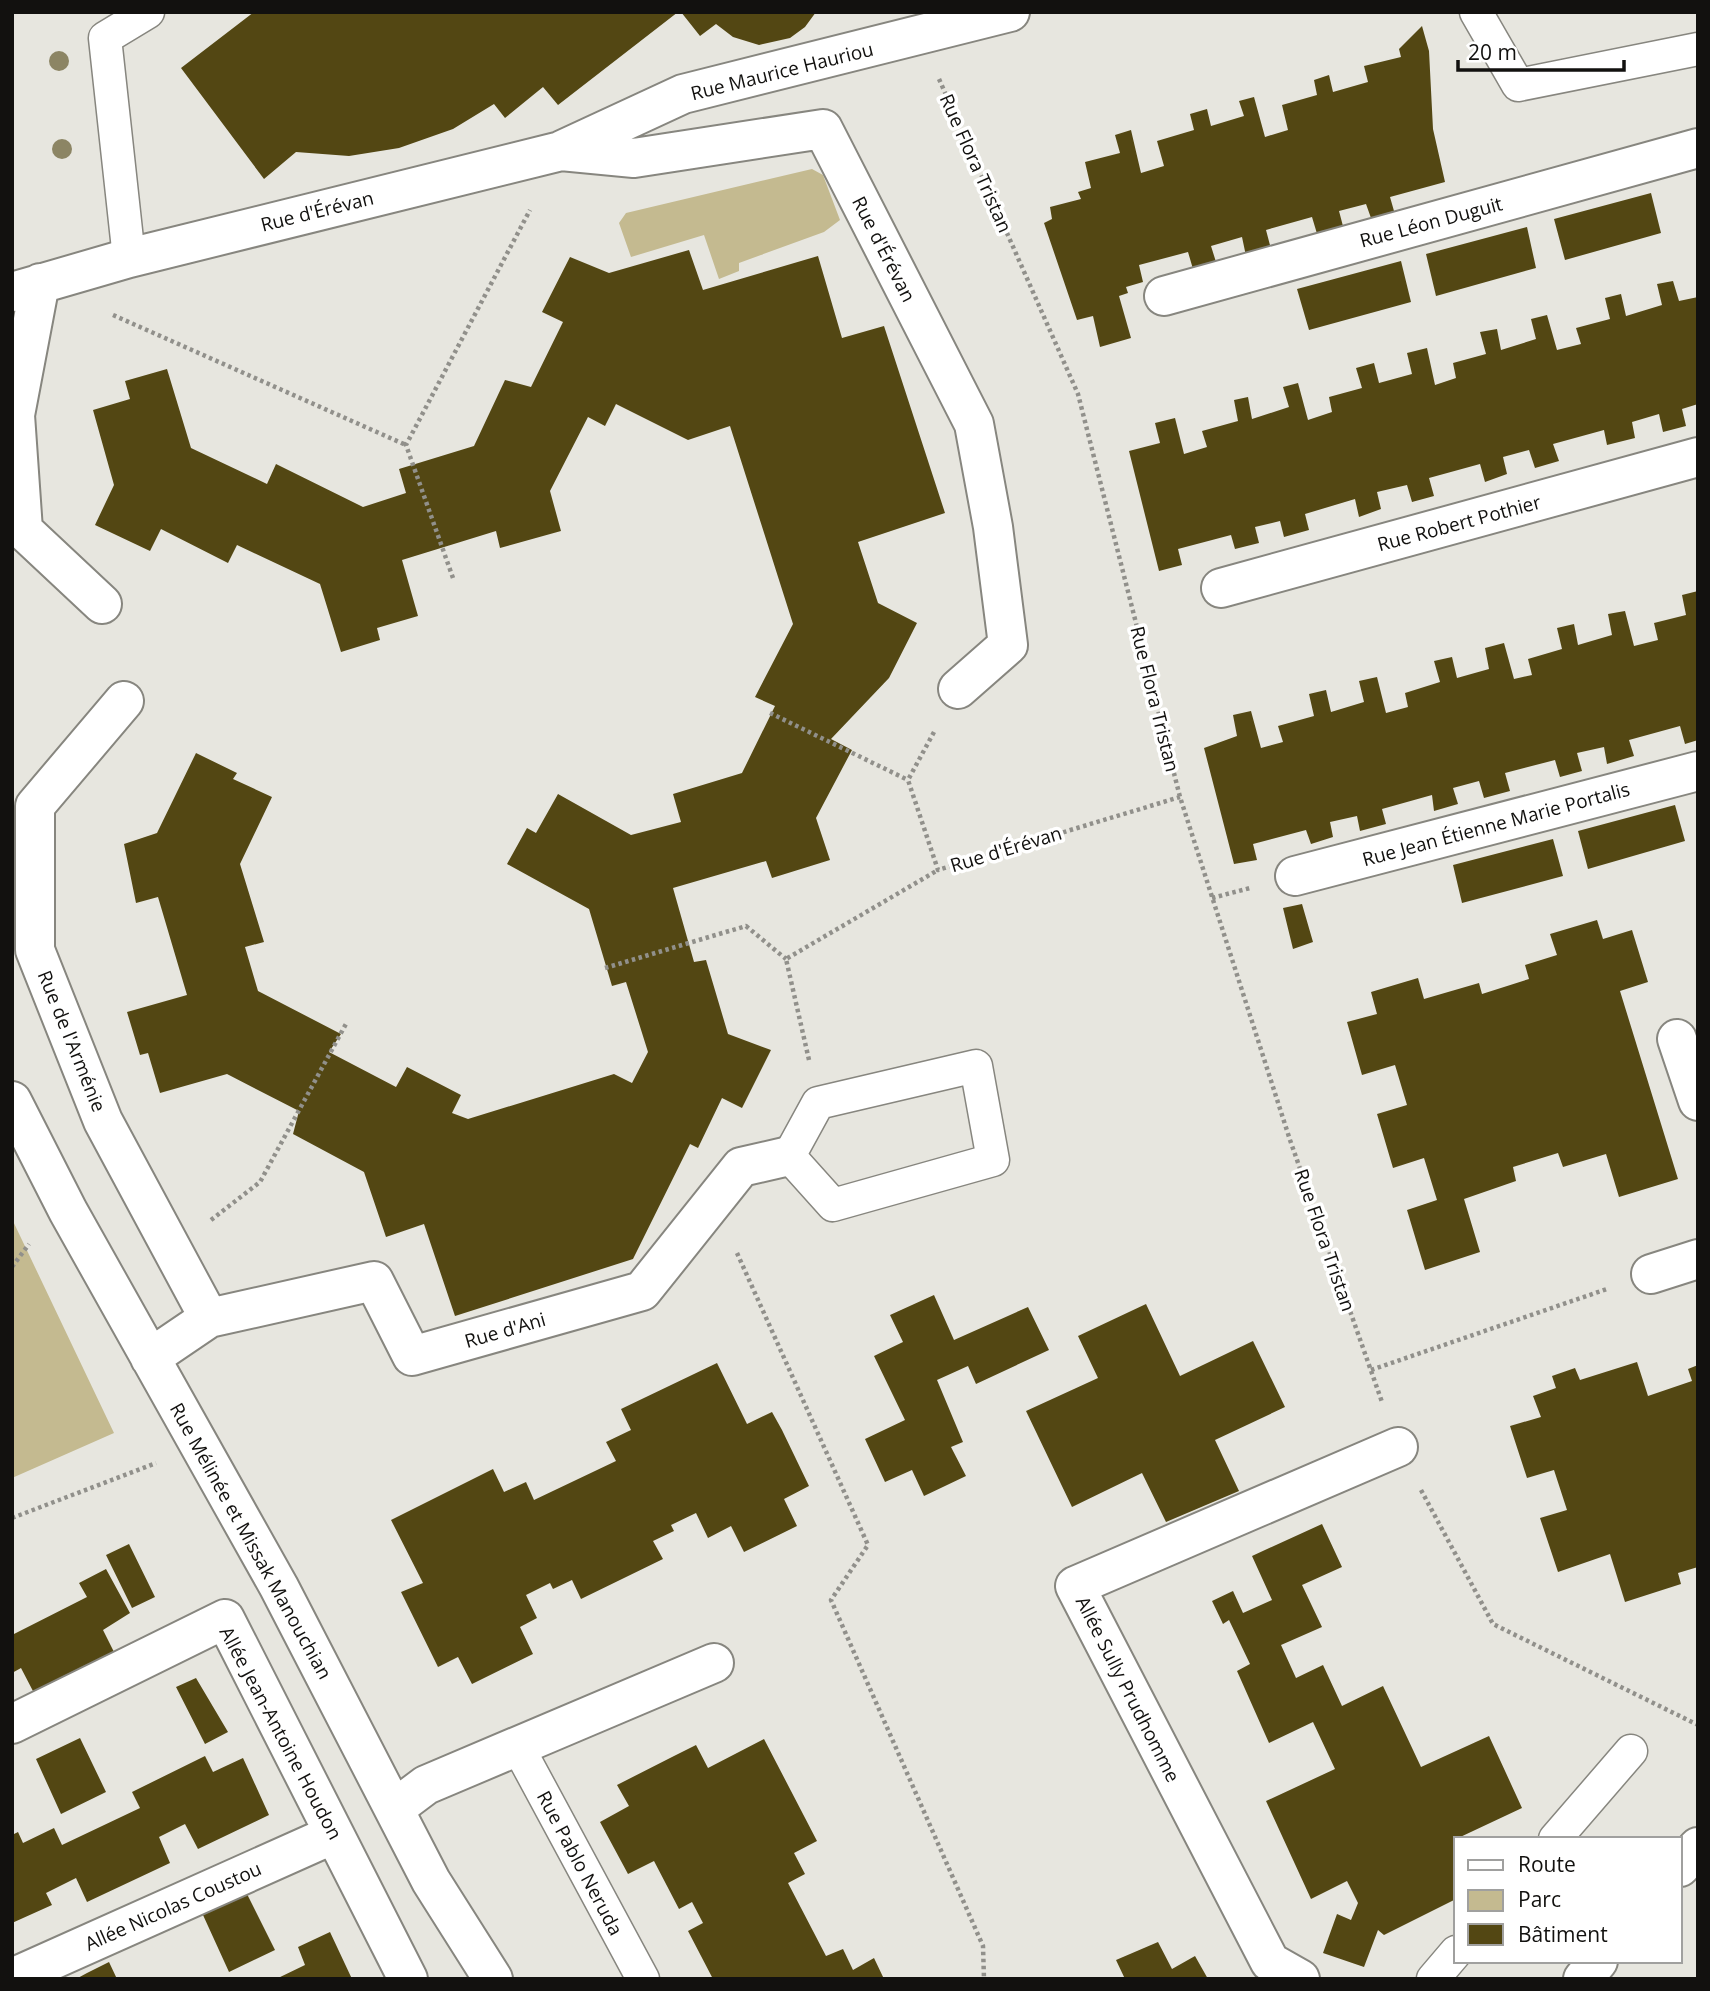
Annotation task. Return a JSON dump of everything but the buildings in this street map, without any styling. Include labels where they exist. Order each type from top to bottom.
[{"type":"street","name":"Rue Maurice Hauriou","points":[[561,151],[683,94],[921,37],[1010,12]]},
{"type":"street","name":"Rue d'Érévan","points":[[22,284],[561,151],[634,158],[823,129],[974,424],[993,527],[1008,645],[958,689]]},
{"type":"street","name":"Rue Léon Duguit","points":[[1164,296],[1698,148]]},
{"type":"street","points":[[22,284],[15,415],[23,530],[102,604]]},
{"type":"street","name":"Rue Robert Pothier","points":[[1221,588],[1698,457]]},
{"type":"street","name":"Rue de l'Arménie","points":[[124,701],[35,806],[36,950],[103,1121],[209,1318]]},
{"type":"street","name":"Rue Jean Étienne Marie Portalis","points":[[1295,876],[1698,771]]},
{"type":"street","points":[[1677,1040],[1698,1101]]},
{"type":"street","name":"Rue Mélinée et Missak Manouchian","points":[[12,1101],[68,1211],[279,1587],[431,1881],[494,1979]]},
{"type":"street","name":"Rue d'Ani","points":[[209,1318],[374,1281],[412,1356],[642,1291],[741,1167],[789,1156]]},
{"type":"street","points":[[1651,1274],[1698,1259]]},
{"type":"street","points":[[150,1358],[209,1318]]},
{"type":"street","name":"Allée Sully Prudhomme","points":[[1300,1979],[1270,1962],[1075,1586],[1398,1447]]},
{"type":"street","name":"Allée Jean-Antoine Houdon","points":[[12,1724],[225,1619],[408,1979]]},
{"type":"street","points":[[394,1809],[426,1785],[714,1663]]},
{"type":"street","name":"Allée Nicolas Coustou","points":[[12,1978],[334,1834]]},
{"type":"street","points":[[1682,1865],[1698,1847]]},
{"type":"street","points":[[1583,1979],[1596,1963]]},
{"type":"lane","points":[[129,258],[105,38],[148,12]]},
{"type":"lane","points":[[1476,12],[1518,85],[1698,49]]},
{"type":"lane","points":[[976,1066],[993,1160],[833,1205],[789,1156],[818,1103],[976,1066]]},
{"type":"lane","name":"Rue Pablo Neruda","points":[[518,1747],[643,1979]]},
{"type":"lane","points":[[1557,1837],[1631,1751]]},
{"type":"lane","points":[[1433,1979],[1454,1954]]},
{"type":"path","name":"Rue Flora Tristan","points":[[921,37],[1078,394],[1180,797],[1290,1140],[1398,1447],[1493,1624],[1698,1726]]},
{"type":"path","points":[[453,578],[406,445],[561,151]]},
{"type":"path","points":[[22,284],[406,445]]},
{"type":"path","points":[[770,713],[908,780],[958,689]]},
{"type":"path","name":"Rue d'Érévan","points":[[908,780],[938,870],[1180,797]]},
{"type":"path","points":[[786,959],[938,870]]},
{"type":"path","points":[[605,968],[746,926],[786,959],[818,1103]]},
{"type":"path","points":[[172,1249],[260,1182],[347,1022]]},
{"type":"path","points":[[714,1201],[868,1545],[831,1600],[983,1946],[984,1979]]},
{"type":"path","points":[[12,1267],[33,1238]]},
{"type":"path","points":[[1371,1370],[1651,1274]]},
{"type":"path","points":[[12,1517],[163,1460],[195,1439]]},
{"type":"green space","points":[[812,169],[823,175],[840,220],[824,232],[739,263],[739,271],[719,279],[704,235],[631,257],[619,223],[626,213]]},
{"type":"green space","points":[[12,1219],[114,1433],[12,1478]]}]
